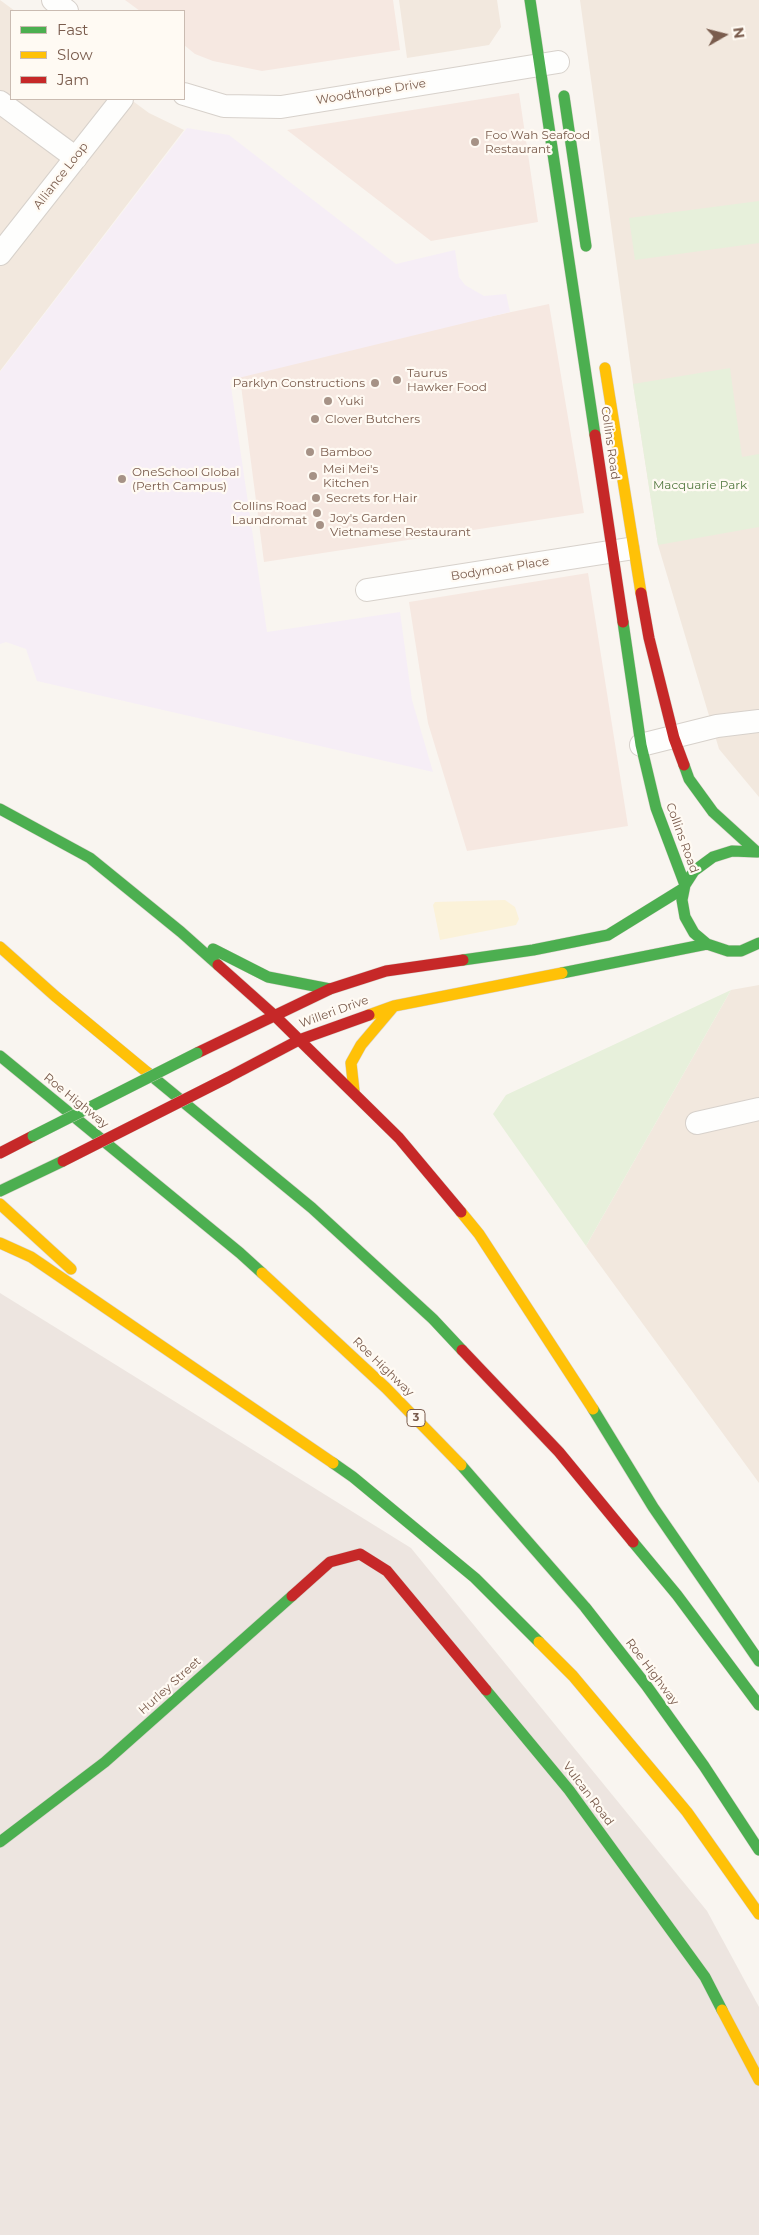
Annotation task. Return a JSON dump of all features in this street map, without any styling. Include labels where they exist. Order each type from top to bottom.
[{"type":"main road","name":"Collins Road","points":[[530,0],[555,66],[588,254]]},
{"type":"main road","name":"Collins Road","points":[[555,66],[623,550],[649,638],[674,738],[689,779],[713,812],[758,857]]},
{"type":"main road","name":"Collins Road","points":[[603,358],[641,745],[656,808],[684,887]]},
{"type":"main road","points":[[0,810],[90,858],[181,932],[274,1015],[354,1091],[399,1138],[479,1234],[592,1408],[653,1507],[759,1662]]},
{"type":"main road","name":"Willeri Drive","points":[[0,1153],[197,1053],[330,989],[386,971],[533,950],[608,935],[684,887],[694,871],[713,857],[732,851],[758,857]]},
{"type":"main road","points":[[684,887],[682,900],[685,917],[694,933],[707,944]]},
{"type":"main road","points":[[181,932],[268,977],[330,989]]},
{"type":"main road","name":"Willeri Drive","points":[[0,1191],[63,1161],[299,1040],[394,1006],[707,944],[728,951],[741,951],[759,943]]},
{"type":"main road","points":[[0,947],[55,996],[312,1208],[433,1319],[559,1452],[677,1595],[759,1705]]},
{"type":"main road","points":[[354,1091],[351,1063],[361,1045],[394,1006]]},
{"type":"main road","name":"Roe Highway","points":[[0,1056],[240,1253],[386,1388],[455,1458],[585,1607],[704,1766],[759,1850]]},
{"type":"main road","points":[[0,1204],[58,1256],[130,1326]]},
{"type":"main road","points":[[0,1243],[31,1257],[353,1477],[475,1578],[573,1676],[687,1812],[759,1914]]},
{"type":"main road","name":"Hurley Street","points":[[0,1842],[105,1762],[330,1562],[360,1554]]},
{"type":"main road","name":"Vulcan Road","points":[[360,1554],[387,1570],[569,1790],[705,1977],[759,2080]]},
{"type":"street","points":[[53,0],[66,10]]},
{"type":"street","name":"Woodthorpe Drive","points":[[185,94],[224,106],[281,107],[555,66]]},
{"type":"street","name":"Alliance Loop","points":[[0,254],[121,100]]},
{"type":"street","points":[[0,102],[76,158]]},
{"type":"street","name":"Bodymoat Place","points":[[367,590],[623,550]]},
{"type":"street","points":[[641,745],[717,726],[759,721]]},
{"type":"street","points":[[696,1123],[759,1110]]},
{"type":"shaded area","points":[[0,0],[14,10],[10,10],[10,100],[131,100],[149,113],[184,130],[0,371]]},
{"type":"shaded area","points":[[125,0],[393,0],[400,50],[262,71],[213,61],[195,54],[185,46],[185,10],[139,10]]},
{"type":"shaded area","points":[[399,0],[497,0],[501,27],[489,45],[407,58]]},
{"type":"shaded area","points":[[580,0],[759,0],[759,797],[719,749],[658,545],[633,384]]},
{"type":"shaded area","points":[[519,93],[538,222],[431,241],[287,130]]},
{"type":"shaded area","name":"OneSchool Global (Perth Campus)","points":[[187,128],[229,135],[396,264],[455,250],[459,277],[465,285],[484,296],[506,294],[510,312],[230,380],[267,632],[400,612],[412,700],[433,772],[37,681],[26,649],[6,642],[0,644],[0,372]]},
{"type":"shaded area","points":[[549,304],[584,513],[264,562],[239,370]]},
{"type":"shaded area","points":[[588,573],[628,826],[467,851],[428,723],[409,602]]},
{"type":"shaded area","points":[[759,985],[759,1483],[586,1246],[731,990]]},
{"type":"shaded area","points":[[0,1293],[411,1548],[707,1911],[759,2007],[759,2235],[0,2235]]},
{"type":"green space","points":[[759,201],[759,243],[635,260],[629,218]]},
{"type":"green space","name":"Macquarie Park","points":[[730,368],[742,457],[759,454],[759,527],[658,545],[633,384]]},
{"type":"green space","points":[[731,990],[586,1246],[493,1114],[506,1095]]},
{"type":"sand","points":[[505,900],[515,907],[519,919],[516,925],[440,940],[433,905],[435,902]]},
{"type":"traffic: fast","points":[[530,0],[595,435]]},
{"type":"traffic: fast","points":[[564,96],[586,246]]},
{"type":"traffic: fast","points":[[623,622],[641,745],[656,808],[685,885]]},
{"type":"traffic: fast","points":[[684,765],[689,779],[713,812],[757,852]]},
{"type":"traffic: fast","points":[[0,809],[90,858],[181,932],[218,965]]},
{"type":"traffic: fast","points":[[757,852],[732,851],[713,857],[694,871],[685,885],[682,900],[685,917],[694,933],[707,944],[728,951],[741,951],[759,943]]},
{"type":"traffic: fast","points":[[463,960],[533,950],[608,935],[684,888]]},
{"type":"traffic: fast","points":[[562,973],[707,944]]},
{"type":"traffic: fast","points":[[213,949],[268,977],[330,989]]},
{"type":"traffic: fast","points":[[33,1136],[197,1053]]},
{"type":"traffic: fast","points":[[0,1056],[262,1273]]},
{"type":"traffic: fast","points":[[148,1073],[312,1208],[433,1319],[462,1350]]},
{"type":"traffic: fast","points":[[0,1191],[63,1161]]},
{"type":"traffic: fast","points":[[593,1409],[653,1507],[759,1661]]},
{"type":"traffic: fast","points":[[333,1463],[353,1477],[475,1578],[539,1642]]},
{"type":"traffic: fast","points":[[461,1465],[585,1607],[646,1685],[704,1766],[759,1850]]},
{"type":"traffic: fast","points":[[633,1542],[677,1595],[759,1705]]},
{"type":"traffic: fast","points":[[0,1842],[105,1762],[292,1596]]},
{"type":"traffic: fast","points":[[486,1690],[569,1790],[705,1977],[722,2010]]},
{"type":"traffic: slow","points":[[605,368],[641,593]]},
{"type":"traffic: slow","points":[[0,947],[55,996],[148,1073]]},
{"type":"traffic: slow","points":[[369,1015],[394,1006],[562,973]]},
{"type":"traffic: slow","points":[[354,1091],[351,1063],[361,1045],[394,1006]]},
{"type":"traffic: slow","points":[[0,1204],[71,1269]]},
{"type":"traffic: slow","points":[[461,1212],[479,1234],[593,1409]]},
{"type":"traffic: slow","points":[[0,1243],[31,1257],[333,1463]]},
{"type":"traffic: slow","points":[[262,1273],[386,1388],[461,1465]]},
{"type":"traffic: slow","points":[[539,1642],[573,1676],[687,1812],[759,1914]]},
{"type":"traffic: slow","points":[[722,2010],[759,2080]]},
{"type":"traffic: jam","points":[[595,435],[623,622]]},
{"type":"traffic: jam","points":[[641,593],[649,638],[674,738],[684,765]]},
{"type":"traffic: jam","points":[[197,1053],[330,989],[386,971],[463,960]]},
{"type":"traffic: jam","points":[[218,965],[274,1015],[399,1138],[461,1212]]},
{"type":"traffic: jam","points":[[227,1078],[299,1040],[369,1015]]},
{"type":"traffic: jam","points":[[63,1161],[227,1078]]},
{"type":"traffic: jam","points":[[0,1153],[33,1136]]},
{"type":"traffic: jam","points":[[462,1350],[559,1452],[633,1542]]},
{"type":"traffic: jam","points":[[292,1596],[330,1562],[360,1554],[387,1571],[486,1690]]},
{"type":"place","name":"Foo Wah Seafood Restaurant","points":[[475,142]]},
{"type":"place","name":"Taurus Hawker Food","points":[[397,380]]},
{"type":"place","name":"Parklyn Constructions","points":[[375,383]]},
{"type":"place","name":"Yuki","points":[[328,401]]},
{"type":"place","name":"Clover Butchers","points":[[315,419]]},
{"type":"place","name":"Bamboo","points":[[310,452]]},
{"type":"place","name":"Mei Mei's Kitchen","points":[[313,476]]},
{"type":"place","name":"OneSchool Global (Perth Campus)","points":[[122,479]]},
{"type":"place","name":"Secrets for Hair","points":[[316,498]]},
{"type":"place","name":"Collins Road Laundromat","points":[[317,513]]},
{"type":"place","name":"Joy's Garden Vietnamese Restaurant","points":[[320,525]]}]
